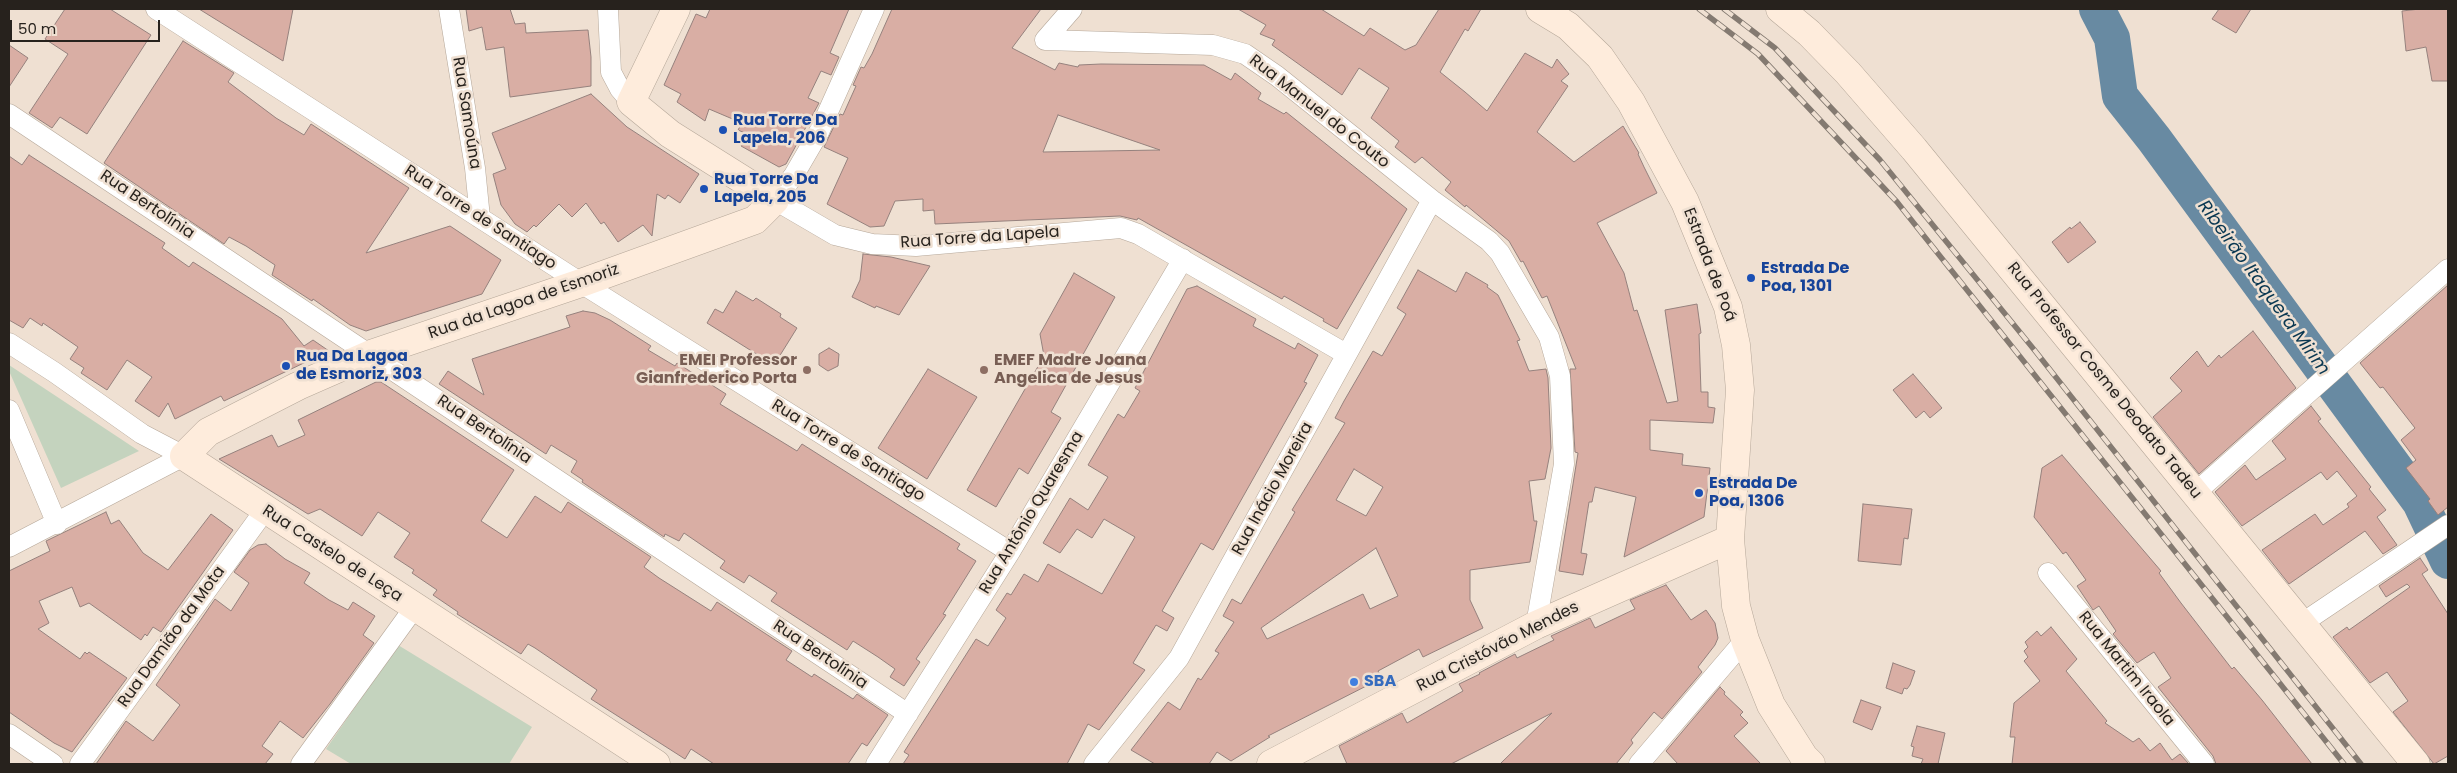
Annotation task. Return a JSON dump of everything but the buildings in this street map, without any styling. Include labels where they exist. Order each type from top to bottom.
[{"type":"street","name":"Rua Torre de Santiago","points":[[156,9],[581,283],[1010,552]]},
{"type":"street","name":"Rua Samoúna","points":[[449,9],[475,168],[480,218]]},
{"type":"street","name":"Rua Torre da Lapela","points":[[608,9],[611,72],[620,89],[632,102],[670,134],[835,235],[872,244],[916,246],[1121,228],[1138,234],[1183,259],[1346,354]]},
{"type":"street","points":[[632,102],[676,9]]},
{"type":"street","points":[[775,200],[794,175],[819,132],[874,9]]},
{"type":"street","name":"Rua Manuel do Couto","points":[[1072,9],[1045,40],[1213,44],[1245,54],[1277,76],[1432,200],[1489,241],[1500,253],[1549,338],[1560,376],[1564,464],[1536,625]]},
{"type":"street","name":"Estrada de Poá","points":[[1540,9],[1568,26],[1600,57],[1631,102],[1685,202],[1728,307],[1736,345],[1740,390],[1730,539],[1736,606],[1745,640],[1771,705],[1803,762]]},
{"type":"street","name":"Rua Professor Cosme Deodato Tadeu","points":[[1780,9],[1810,33],[1914,148],[2416,764]]},
{"type":"street","name":"Rua Bertolínia","points":[[9,114],[908,714]]},
{"type":"street","name":"Rua da Lagoa de Esmoriz","points":[[9,547],[184,456],[208,432],[298,386],[371,354],[581,283],[755,220],[775,200]]},
{"type":"street","name":"Rua Inácio Moreira","points":[[1094,764],[1179,658],[1432,200]]},
{"type":"street","name":"Rua Antônio Quaresma","points":[[876,764],[1010,552],[1183,259]]},
{"type":"street","points":[[2195,492],[2307,391],[2448,269]]},
{"type":"street","name":"Rua Castelo de Leça","points":[[9,343],[142,434],[184,456],[414,608],[656,764]]},
{"type":"street","points":[[9,410],[56,524]]},
{"type":"street","name":"Rua Damião da Mota","points":[[80,764],[265,510]]},
{"type":"street","points":[[2301,624],[2448,525]]},
{"type":"street","name":"Rua Cristóvão Mendes","points":[[1271,764],[1536,625],[1730,539]]},
{"type":"street","name":"Rua Martim Iraola","points":[[2048,573],[2204,764]]},
{"type":"street","points":[[302,764],[414,608]]},
{"type":"street","points":[[1639,764],[1745,640]]},
{"type":"street","points":[[9,734],[54,764]]},
{"type":"green space","points":[[9,365],[139,451],[61,488],[9,371]]},
{"type":"green space","points":[[398,645],[532,727],[509,764],[351,764],[326,749]]},
{"type":"waterway","name":"Ribeirão Itaquera Mirim","points":[[2097,9],[2112,38],[2120,96],[2154,139],[2420,502],[2448,561]]},
{"type":"railway","points":[[1699,9],[1758,54],[1897,202],[2344,764]]},
{"type":"railway","points":[[1724,9],[1775,48],[1880,160],[2036,352],[2361,764]]},
{"type":"place","name":"Rua Torre Da Lapela, 206","points":[[723,130]]},
{"type":"place","name":"Rua Torre Da Lapela, 205","points":[[704,189]]},
{"type":"place","name":"Estrada De Poa, 1301","points":[[1751,278]]},
{"type":"place","name":"Rua Da Lagoa de Esmoriz, 303","points":[[286,366]]},
{"type":"place","name":"EMEI Professor Gianfrederico Porta","points":[[807,370]]},
{"type":"place","name":"EMEF Madre Joana Angelica de Jesus","points":[[984,370]]},
{"type":"place","name":"Estrada De Poa, 1306","points":[[1699,493]]},
{"type":"place","name":"SBA","points":[[1354,682]]}]
